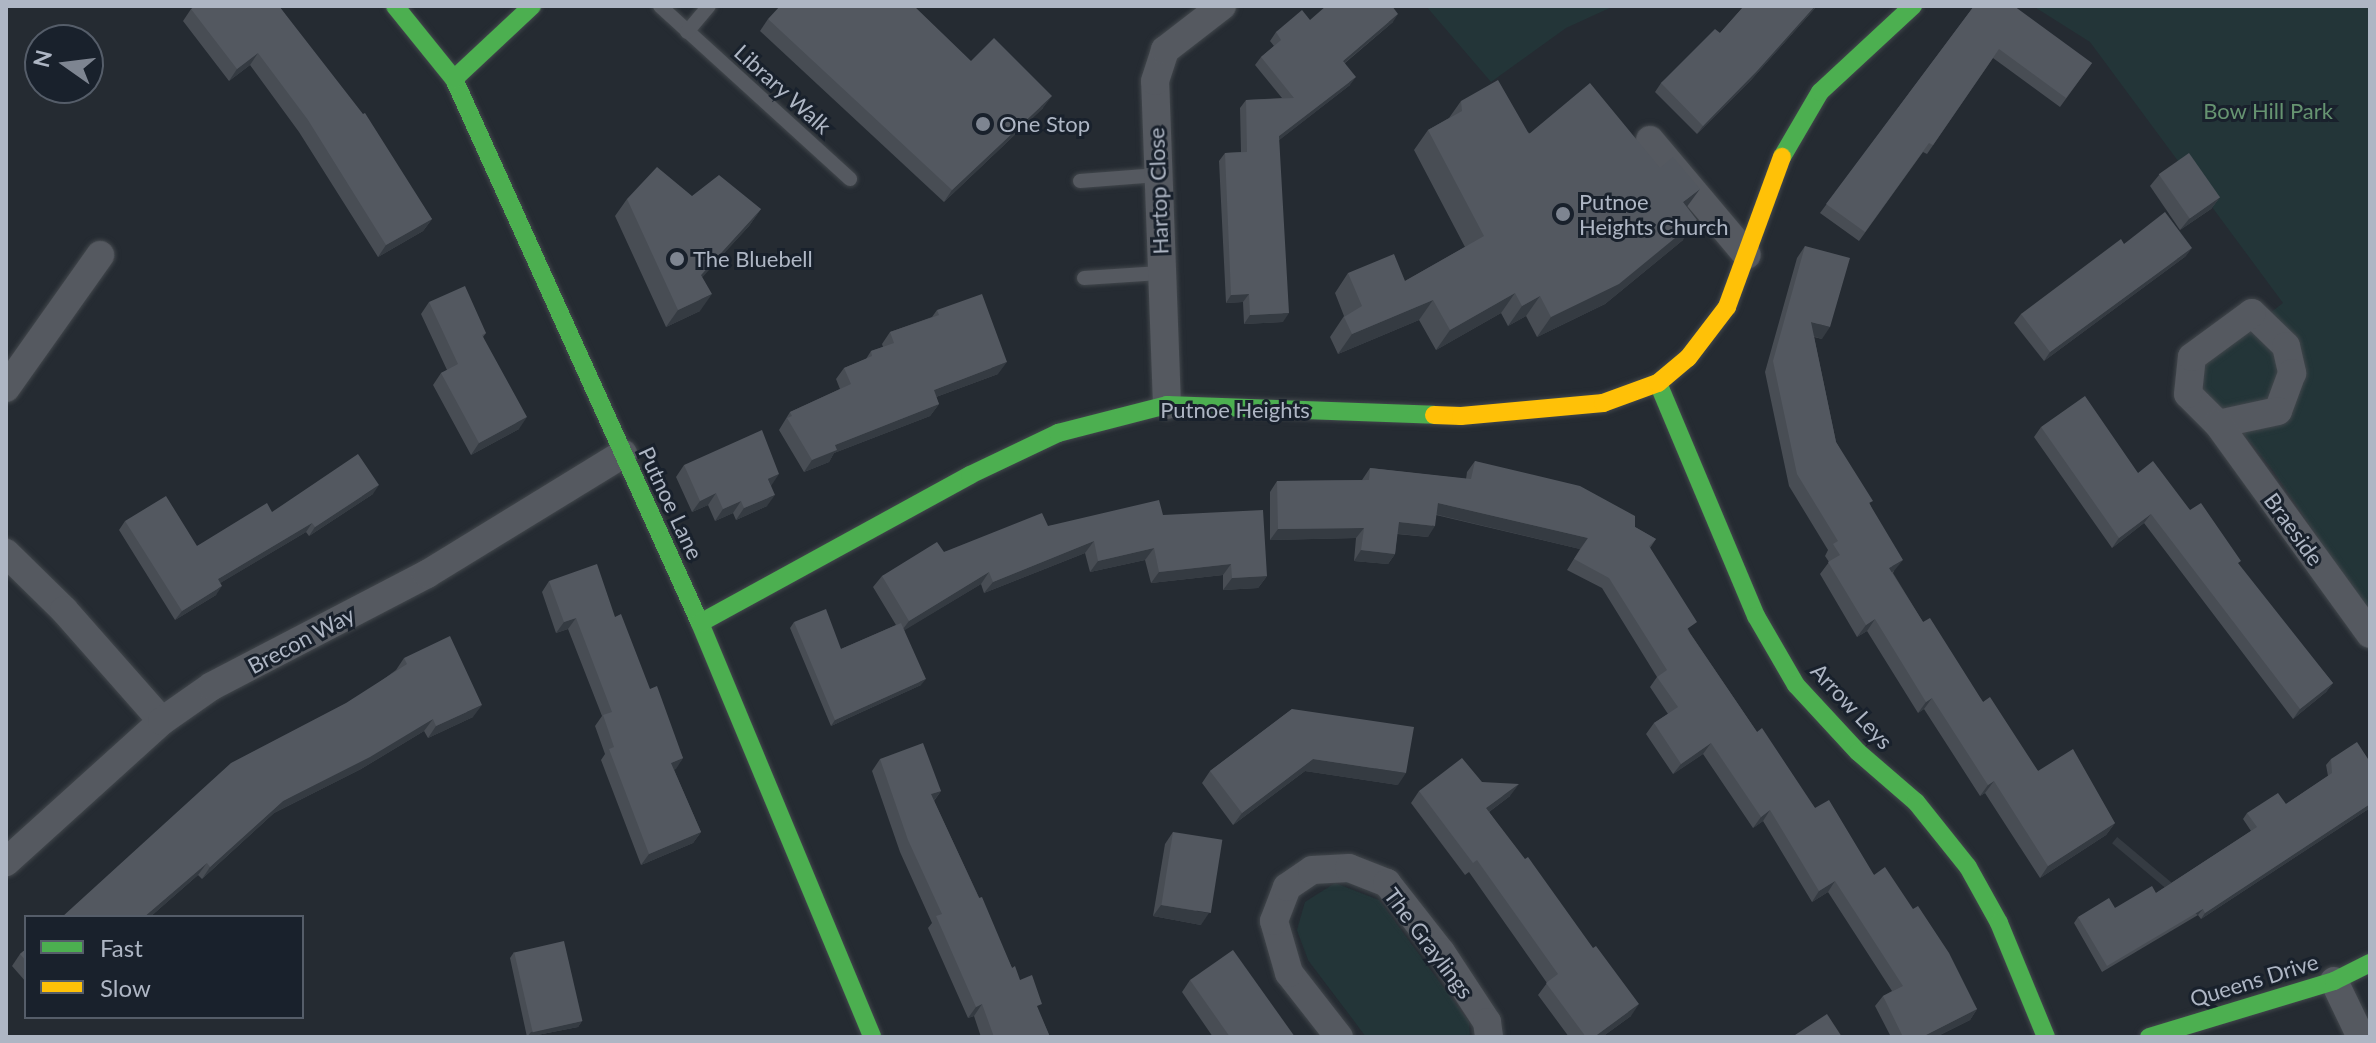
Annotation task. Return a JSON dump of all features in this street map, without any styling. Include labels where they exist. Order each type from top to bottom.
[{"type":"street","name":"Putnoe Lane","points":[[395,6],[454,79],[700,623],[872,1037]]},
{"type":"street","points":[[454,79],[532,6]]},
{"type":"street","name":"Hartop Close","points":[[1167,405],[1155,81],[1165,50],[1222,6]]},
{"type":"street","name":"Putnoe Heights","points":[[700,623],[970,475],[1058,433],[1167,405],[1461,416],[1603,403],[1658,383],[1688,358],[1727,307],[1780,161],[1820,92],[1913,6]]},
{"type":"street","points":[[1650,140],[1747,255]]},
{"type":"street","points":[[6,388],[100,255]]},
{"type":"street","name":"Arrow Leys","points":[[1658,383],[1756,616],[1796,685],[1858,752],[1916,802],[1968,867],[1999,923],[2046,1037]]},
{"type":"street","name":"Braeside","points":[[2218,424],[2370,634]]},
{"type":"street","name":"Brecon Way","points":[[6,862],[162,721],[212,686],[427,574],[623,454]]},
{"type":"street","points":[[6,553],[64,610],[162,721]]},
{"type":"street","name":"The Graylings","points":[[1339,1037],[1289,973],[1274,921],[1287,887],[1312,870],[1349,868],[1387,883],[1456,975],[1487,1022],[1489,1037]]},
{"type":"street","name":"Queens Drive","points":[[2149,1037],[2334,981],[2370,963]]},
{"type":"street","points":[[2334,981],[2361,1037]]},
{"type":"lane","name":"Library Walk","points":[[660,6],[850,179]]},
{"type":"lane","points":[[687,32],[709,6]]},
{"type":"lane","points":[[1080,181],[1158,175]]},
{"type":"lane","points":[[1084,278],[1160,273]]},
{"type":"green space","points":[[1426,6],[1614,6],[1566,28],[1491,82]]},
{"type":"green space","name":"Bow Hill Park","points":[[2033,6],[2370,6],[2370,615],[2272,469],[2226,412],[2204,394],[2202,365],[2283,303],[2090,42]]},
{"type":"green space","points":[[1335,883],[1379,900],[1469,1022],[1470,1037],[1366,1037],[1308,960],[1297,930],[1305,902]]},
{"type":"building","points":[[195,6],[279,6],[365,113],[432,219],[386,245],[308,120],[258,53],[237,69],[191,9]]},
{"type":"building","points":[[780,6],[914,6],[971,61],[994,38],[1052,96],[952,190],[768,19]]},
{"type":"building","points":[[1326,6],[1392,6],[1398,14],[1343,61],[1356,77],[1279,136],[1289,313],[1250,315],[1249,294],[1231,295],[1225,153],[1247,152],[1246,100],[1294,98],[1261,57],[1281,40],[1276,32],[1302,10],[1310,20]]},
{"type":"building","points":[[1744,6],[1815,6],[1703,126],[1661,83],[1715,29],[1720,33]]},
{"type":"building","points":[[1974,6],[2014,6],[2092,63],[2066,98],[1999,49],[1933,145],[1929,143],[1865,232],[1826,204]]},
{"type":"building","name":"Putnoe Heights Church","points":[[1498,80],[1529,134],[1590,83],[1660,168],[1673,157],[1700,189],[1683,202],[1697,220],[1619,284],[1551,317],[1540,296],[1522,306],[1515,293],[1450,330],[1433,300],[1352,334],[1344,317],[1362,306],[1348,273],[1394,254],[1405,281],[1484,236],[1428,130],[1462,111],[1461,101]]},
{"type":"building","points":[[2189,153],[2220,197],[2190,218],[2159,174]]},
{"type":"building","name":"The Bluebell","points":[[657,167],[692,196],[719,175],[761,209],[701,275],[712,294],[678,310],[627,199]]},
{"type":"building","points":[[2165,212],[2192,248],[2050,352],[2021,314],[2121,239],[2124,244]]},
{"type":"building","points":[[1805,246],[1850,258],[1830,327],[1811,322],[1836,442],[1873,501],[1869,503],[1903,560],[1889,568],[1923,622],[1930,618],[1983,702],[1990,697],[2038,771],[2073,749],[2115,823],[2048,866],[1994,781],[1988,785],[1932,698],[1926,702],[1875,619],[1866,625],[1828,562],[1840,555],[1833,544],[1838,541],[1797,474],[1773,361]]},
{"type":"building","points":[[465,286],[486,333],[482,335],[527,417],[479,443],[441,373],[458,364],[429,302]]},
{"type":"building","points":[[982,294],[1007,362],[934,390],[939,404],[835,445],[837,450],[812,460],[787,418],[792,416],[790,412],[851,384],[844,368],[872,356],[871,351],[894,343],[890,332],[939,315],[937,310]]},
{"type":"building","points":[[2085,396],[2138,473],[2153,461],[2190,510],[2201,503],[2241,561],[2238,563],[2333,683],[2300,709],[2151,514],[2119,538],[2041,427]]},
{"type":"building","points":[[762,430],[779,474],[768,479],[775,495],[744,508],[741,501],[723,509],[716,493],[700,501],[684,465]]},
{"type":"building","points":[[358,454],[379,485],[315,527],[312,523],[218,579],[222,586],[182,611],[125,521],[166,496],[197,546],[267,503],[272,512]]},
{"type":"building","points":[[1475,461],[1580,486],[1635,516],[1635,527],[1656,539],[1649,546],[1697,622],[1687,629],[1757,732],[1762,728],[1815,808],[1829,800],[1874,875],[1885,867],[1913,909],[1918,906],[1949,953],[1977,1009],[1922,1037],[1903,1037],[1883,996],[1903,986],[1835,881],[1819,891],[1770,810],[1761,817],[1711,743],[1681,764],[1654,723],[1678,707],[1657,677],[1667,670],[1609,578],[1574,559],[1588,538],[1438,503],[1435,526],[1399,522],[1395,554],[1361,550],[1364,528],[1278,529],[1277,481],[1369,480],[1370,468],[1471,479]]},
{"type":"building","points":[[1159,500],[1163,515],[1263,510],[1267,576],[1232,578],[1231,564],[1159,572],[1154,548],[1098,561],[1094,541],[993,582],[989,572],[909,621],[882,576],[937,542],[944,552],[1042,513],[1048,526]]},
{"type":"building","points":[[597,564],[615,617],[621,614],[650,689],[657,686],[683,758],[671,763],[701,832],[649,854],[609,749],[614,747],[603,715],[612,712],[576,618],[564,622],[549,581]]},
{"type":"building","points":[[826,609],[841,649],[901,623],[926,679],[835,720],[794,622]]},
{"type":"building","points":[[450,636],[482,705],[436,726],[433,719],[370,757],[283,801],[210,867],[207,863],[146,915],[64,915],[231,763],[346,703],[407,664],[404,658]]},
{"type":"building","points":[[1292,709],[1414,727],[1406,773],[1313,759],[1242,813],[1210,771]]},
{"type":"building","points":[[2357,742],[2370,762],[2370,804],[2205,913],[2203,909],[2107,966],[2078,917],[2109,898],[2115,908],[2152,886],[2156,893],[2257,827],[2247,813],[2278,793],[2286,804],[2332,773],[2331,759]]},
{"type":"building","points":[[923,743],[941,791],[931,794],[979,898],[982,897],[1012,968],[1015,966],[1020,980],[1032,975],[1042,1004],[1037,1006],[1050,1037],[994,1037],[982,1004],[976,1007],[936,916],[942,914],[908,840],[880,759]]},
{"type":"building","points":[[1462,758],[1482,782],[1519,784],[1486,808],[1525,859],[1528,857],[1593,948],[1596,946],[1639,1004],[1594,1037],[1586,1037],[1546,983],[1558,974],[1477,860],[1473,863],[1419,791]]},
{"type":"building","points":[[1173,832],[1222,840],[1211,913],[1161,905]]},
{"type":"building","points":[[564,941],[582,1021],[533,1032],[514,952]]},
{"type":"building","points":[[1233,950],[1295,1037],[1230,1037],[1190,980]]},
{"type":"building","points":[[1827,1014],[1842,1037],[1792,1037]]},
{"type":"traffic: fast","points":[[395,6],[454,79],[700,623],[872,1037]]},
{"type":"traffic: fast","points":[[454,79],[532,6]]},
{"type":"traffic: fast","points":[[1782,157],[1820,92],[1913,6]]},
{"type":"traffic: fast","points":[[1658,383],[1756,616],[1796,685],[1858,752],[1916,802],[1968,867],[1999,923],[2046,1037]]},
{"type":"traffic: fast","points":[[700,623],[970,475],[1058,433],[1167,405],[1434,415]]},
{"type":"traffic: fast","points":[[2149,1037],[2334,981],[2370,963]]},
{"type":"traffic: slow","points":[[1434,415],[1461,416],[1603,403],[1658,383],[1688,358],[1727,307],[1782,157]]},
{"type":"place","name":"One Stop","points":[[983,124]]},
{"type":"place","name":"Putnoe Heights Church","points":[[1563,214]]},
{"type":"place","name":"The Bluebell","points":[[677,259]]}]
